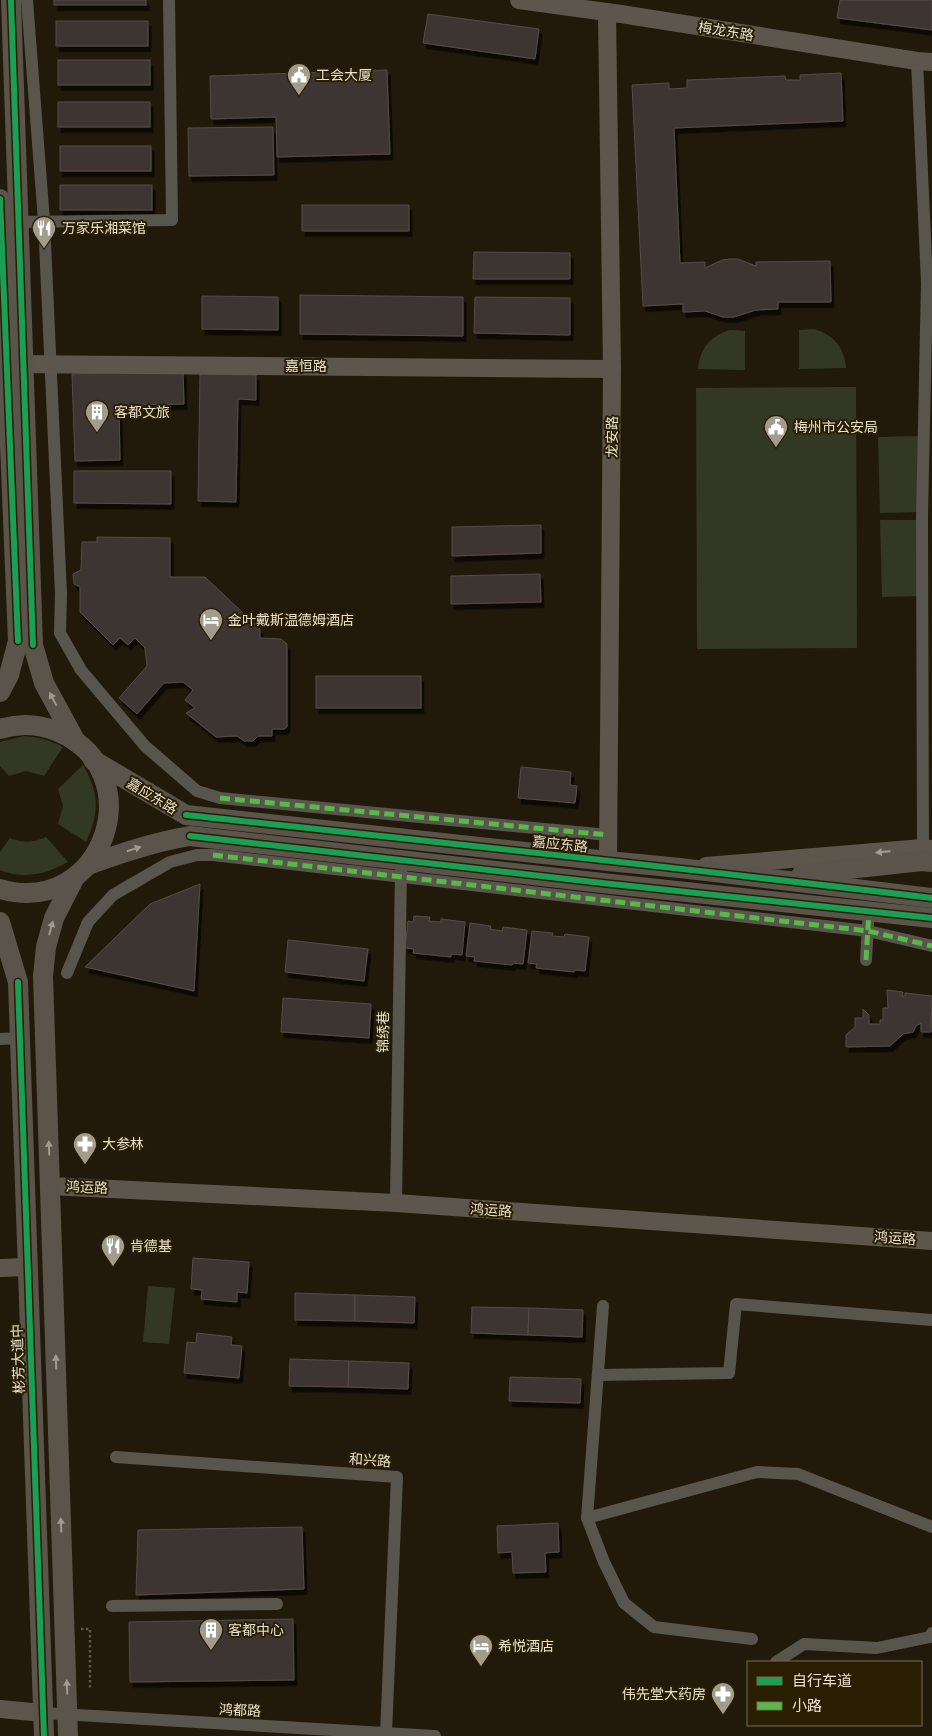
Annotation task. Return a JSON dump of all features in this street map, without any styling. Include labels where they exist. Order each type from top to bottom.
[{"type":"main road","points":[[0,692],[9,675],[18,641],[10,364],[18,222],[11,0]]},
{"type":"main road","points":[[0,199],[10,364],[33,645],[44,683],[76,742],[100,770],[109,802],[105,836],[98,851],[81,871],[54,918],[46,947],[43,976],[68,1736]]},
{"type":"main road","points":[[0,729],[18,725],[34,725],[56,731],[76,742]]},
{"type":"main road","name":"嘉应东路","points":[[93,760],[186,815],[680,868],[932,898]]},
{"type":"main road","points":[[0,889],[10,892],[28,893],[44,891],[60,886],[81,871],[128,850],[190,836],[401,868],[869,921],[932,918]]},
{"type":"main road","points":[[767,878],[922,861],[929,853]]},
{"type":"main road","name":"彬芳大道中","points":[[0,922],[18,982],[10,1038],[28,1267],[44,1736]]},
{"type":"street","points":[[27,0],[44,221],[61,594],[60,632],[81,670],[145,746],[197,791],[220,798],[608,835]]},
{"type":"street","points":[[18,222],[172,220],[169,0]]},
{"type":"street","name":"梅龙东路","points":[[519,0],[618,9],[924,61]]},
{"type":"street","name":"龙安路","points":[[608,861],[612,369],[618,9]]},
{"type":"street","points":[[680,868],[929,853],[927,283],[924,61]]},
{"type":"street","name":"嘉恒路","points":[[10,364],[612,369]]},
{"type":"street","points":[[67,974],[88,922],[114,895],[170,862],[197,855],[213,855],[401,868]]},
{"type":"street","name":"锦绣巷","points":[[396,1203],[401,868]]},
{"type":"street","points":[[866,960],[869,921],[932,946]]},
{"type":"street","name":"鸿运路","points":[[50,1186],[396,1203],[932,1241]]},
{"type":"street","points":[[0,1268],[28,1267]]},
{"type":"street","points":[[598,1375],[729,1373],[736,1304],[932,1320]]},
{"type":"street","points":[[603,1306],[587,1518],[604,1562],[624,1603],[654,1627],[752,1639]]},
{"type":"street","name":"和兴路","points":[[116,1457],[397,1477],[386,1733]]},
{"type":"street","points":[[587,1518],[757,1472],[798,1474],[932,1526]]},
{"type":"street","points":[[112,1606],[277,1604]]},
{"type":"street","points":[[778,1661],[804,1644],[877,1648],[930,1637],[932,1633]]},
{"type":"street","points":[[0,1709],[43,1713]]},
{"type":"street","name":"鸿都路","points":[[43,1713],[435,1736]]},
{"type":"path","points":[[90,1629],[90,1690]]},
{"type":"green space","points":[[814,329],[832,338],[837,343],[843,354],[846,368],[799,369],[799,330]]},
{"type":"green space","points":[[730,330],[745,331],[745,370],[698,369],[701,355],[707,344],[712,339]]},
{"type":"green space","points":[[856,387],[857,648],[697,649],[696,388]]},
{"type":"green space","points":[[918,436],[919,512],[880,513],[878,437]]},
{"type":"green space","points":[[880,520],[920,520],[922,596],[882,597]]},
{"type":"green space","points":[[24,736],[44,739],[63,747],[44,776],[26,771],[9,776],[0,766],[0,742]]},
{"type":"green space","points":[[83,765],[92,784],[96,803],[94,822],[86,842],[58,824],[63,806],[58,789]]},
{"type":"green space","points":[[46,837],[68,862],[52,870],[35,874],[17,875],[0,870],[0,852],[10,838],[28,842]]},
{"type":"green space","points":[[148,1286],[175,1288],[169,1344],[143,1342]]},
{"type":"building","points":[[54,0],[146,0],[146,5],[54,5]]},
{"type":"building","points":[[840,0],[932,0],[932,30],[837,18]]},
{"type":"building","points":[[428,14],[539,29],[535,59],[423,43]]},
{"type":"building","points":[[56,21],[148,21],[148,46],[56,46]]},
{"type":"building","points":[[58,60],[150,60],[150,85],[58,85]]},
{"type":"building","name":"工会大厦","points":[[387,70],[390,154],[277,157],[276,117],[211,119],[210,76]]},
{"type":"building","points":[[841,73],[843,121],[674,128],[680,263],[705,262],[705,268],[722,260],[730,259],[738,259],[756,266],[756,262],[830,261],[831,302],[778,302],[778,309],[756,310],[734,317],[723,317],[705,311],[683,312],[683,304],[643,306],[632,85],[669,83],[669,89],[687,88],[687,80],[785,76],[786,80],[800,80],[800,75]]},
{"type":"building","points":[[58,102],[150,102],[150,127],[58,127]]},
{"type":"building","points":[[273,127],[274,175],[189,176],[188,128]]},
{"type":"building","points":[[60,146],[151,146],[151,171],[60,171]]},
{"type":"building","points":[[60,185],[152,185],[152,210],[60,210]]},
{"type":"building","points":[[302,205],[409,205],[409,231],[302,231]]},
{"type":"building","points":[[474,252],[570,253],[570,279],[473,279]]},
{"type":"building","points":[[300,295],[463,297],[463,336],[300,334]]},
{"type":"building","points":[[202,296],[278,297],[278,330],[202,329]]},
{"type":"building","points":[[475,297],[570,298],[570,335],[474,333]]},
{"type":"building","name":"客都文旅","points":[[183,371],[184,404],[119,405],[120,460],[75,461],[72,374]]},
{"type":"building","points":[[200,374],[256,375],[256,400],[238,399],[236,502],[198,501]]},
{"type":"building","points":[[74,471],[171,471],[171,504],[74,503]]},
{"type":"building","points":[[541,525],[541,553],[452,556],[452,527]]},
{"type":"building","name":"金叶戴斯温德姆酒店","points":[[97,537],[170,538],[170,577],[205,577],[260,629],[260,638],[281,639],[287,644],[287,727],[284,729],[272,729],[272,736],[258,736],[253,741],[244,741],[237,736],[216,737],[186,713],[195,708],[185,700],[193,690],[183,682],[164,683],[137,714],[119,698],[147,666],[145,648],[135,638],[128,645],[120,638],[113,645],[80,612],[80,587],[74,584],[73,574],[81,570],[82,542],[97,542]]},
{"type":"building","points":[[540,574],[541,602],[451,604],[451,576]]},
{"type":"building","points":[[316,676],[421,676],[421,708],[316,708]]},
{"type":"building","points":[[521,767],[571,772],[570,785],[577,786],[575,803],[518,798]]},
{"type":"building","points":[[200,884],[194,991],[85,967],[150,904]]},
{"type":"building","points":[[414,916],[430,917],[429,921],[441,922],[441,919],[465,922],[462,955],[451,954],[451,957],[413,953],[414,949],[405,948],[408,921],[413,922]]},
{"type":"building","points":[[470,923],[491,926],[490,929],[502,931],[503,927],[527,930],[523,964],[513,963],[512,965],[474,961],[475,957],[466,956]]},
{"type":"building","points":[[532,931],[553,933],[552,936],[564,937],[565,934],[589,937],[585,971],[575,970],[574,972],[536,968],[537,964],[528,963]]},
{"type":"building","points":[[288,940],[368,949],[364,981],[285,972]]},
{"type":"building","points":[[887,990],[903,992],[902,996],[905,996],[905,993],[932,996],[931,1032],[921,1032],[921,1023],[916,1026],[913,1032],[903,1034],[890,1046],[846,1047],[846,1035],[855,1027],[855,1018],[863,1018],[863,1009],[869,1015],[869,1024],[880,1024],[880,1020],[883,1020],[883,1008],[888,1008]]},
{"type":"building","points":[[283,998],[371,1004],[369,1038],[281,1032]]},
{"type":"building","points":[[193,1258],[249,1262],[247,1293],[237,1292],[237,1302],[201,1299],[202,1290],[191,1289]]},
{"type":"building","points":[[295,1293],[355,1295],[355,1321],[295,1320]]},
{"type":"building","points":[[355,1295],[415,1297],[414,1323],[355,1321]]},
{"type":"building","points":[[472,1307],[529,1308],[528,1335],[471,1333]]},
{"type":"building","points":[[529,1308],[583,1310],[582,1337],[528,1335]]},
{"type":"building","points":[[197,1333],[232,1337],[231,1345],[242,1346],[239,1378],[184,1373],[187,1342],[196,1343]]},
{"type":"building","points":[[290,1359],[349,1361],[348,1387],[289,1386]]},
{"type":"building","points":[[349,1361],[409,1363],[408,1389],[348,1387]]},
{"type":"building","points":[[510,1377],[581,1379],[580,1403],[509,1401]]},
{"type":"building","points":[[558,1523],[559,1552],[545,1553],[546,1572],[513,1573],[512,1552],[498,1553],[497,1526]]},
{"type":"building","points":[[302,1527],[304,1589],[136,1595],[138,1530]]},
{"type":"building","name":"客都中心","points":[[293,1619],[294,1680],[130,1682],[129,1622]]},
{"type":"marked path","points":[[220,798],[608,835]]},
{"type":"marked path","points":[[213,855],[868,931],[932,946]]},
{"type":"marked path","points":[[866,960],[869,911]]},
{"type":"cycle path","points":[[11,0],[33,645]]},
{"type":"cycle path","points":[[0,199],[18,641]]},
{"type":"cycle path","points":[[186,815],[932,898]]},
{"type":"cycle path","points":[[190,836],[932,918]]},
{"type":"cycle path","points":[[18,982],[44,1736]]},
{"type":"place","name":"工会大厦","points":[[299,96]]},
{"type":"place","name":"万家乐湘菜馆","points":[[44,249]]},
{"type":"place","name":"客都文旅","points":[[97,433]]},
{"type":"place","name":"梅州市公安局","points":[[776,448]]},
{"type":"place","name":"金叶戴斯温德姆酒店","points":[[211,641]]},
{"type":"place","name":"大参林","points":[[85,1165]]},
{"type":"place","name":"肯德基","points":[[113,1267]]},
{"type":"place","name":"客都中心","points":[[211,1651]]},
{"type":"place","name":"希悦酒店","points":[[481,1667]]},
{"type":"place","name":"伟先堂大药房","points":[[723,1715]]}]
